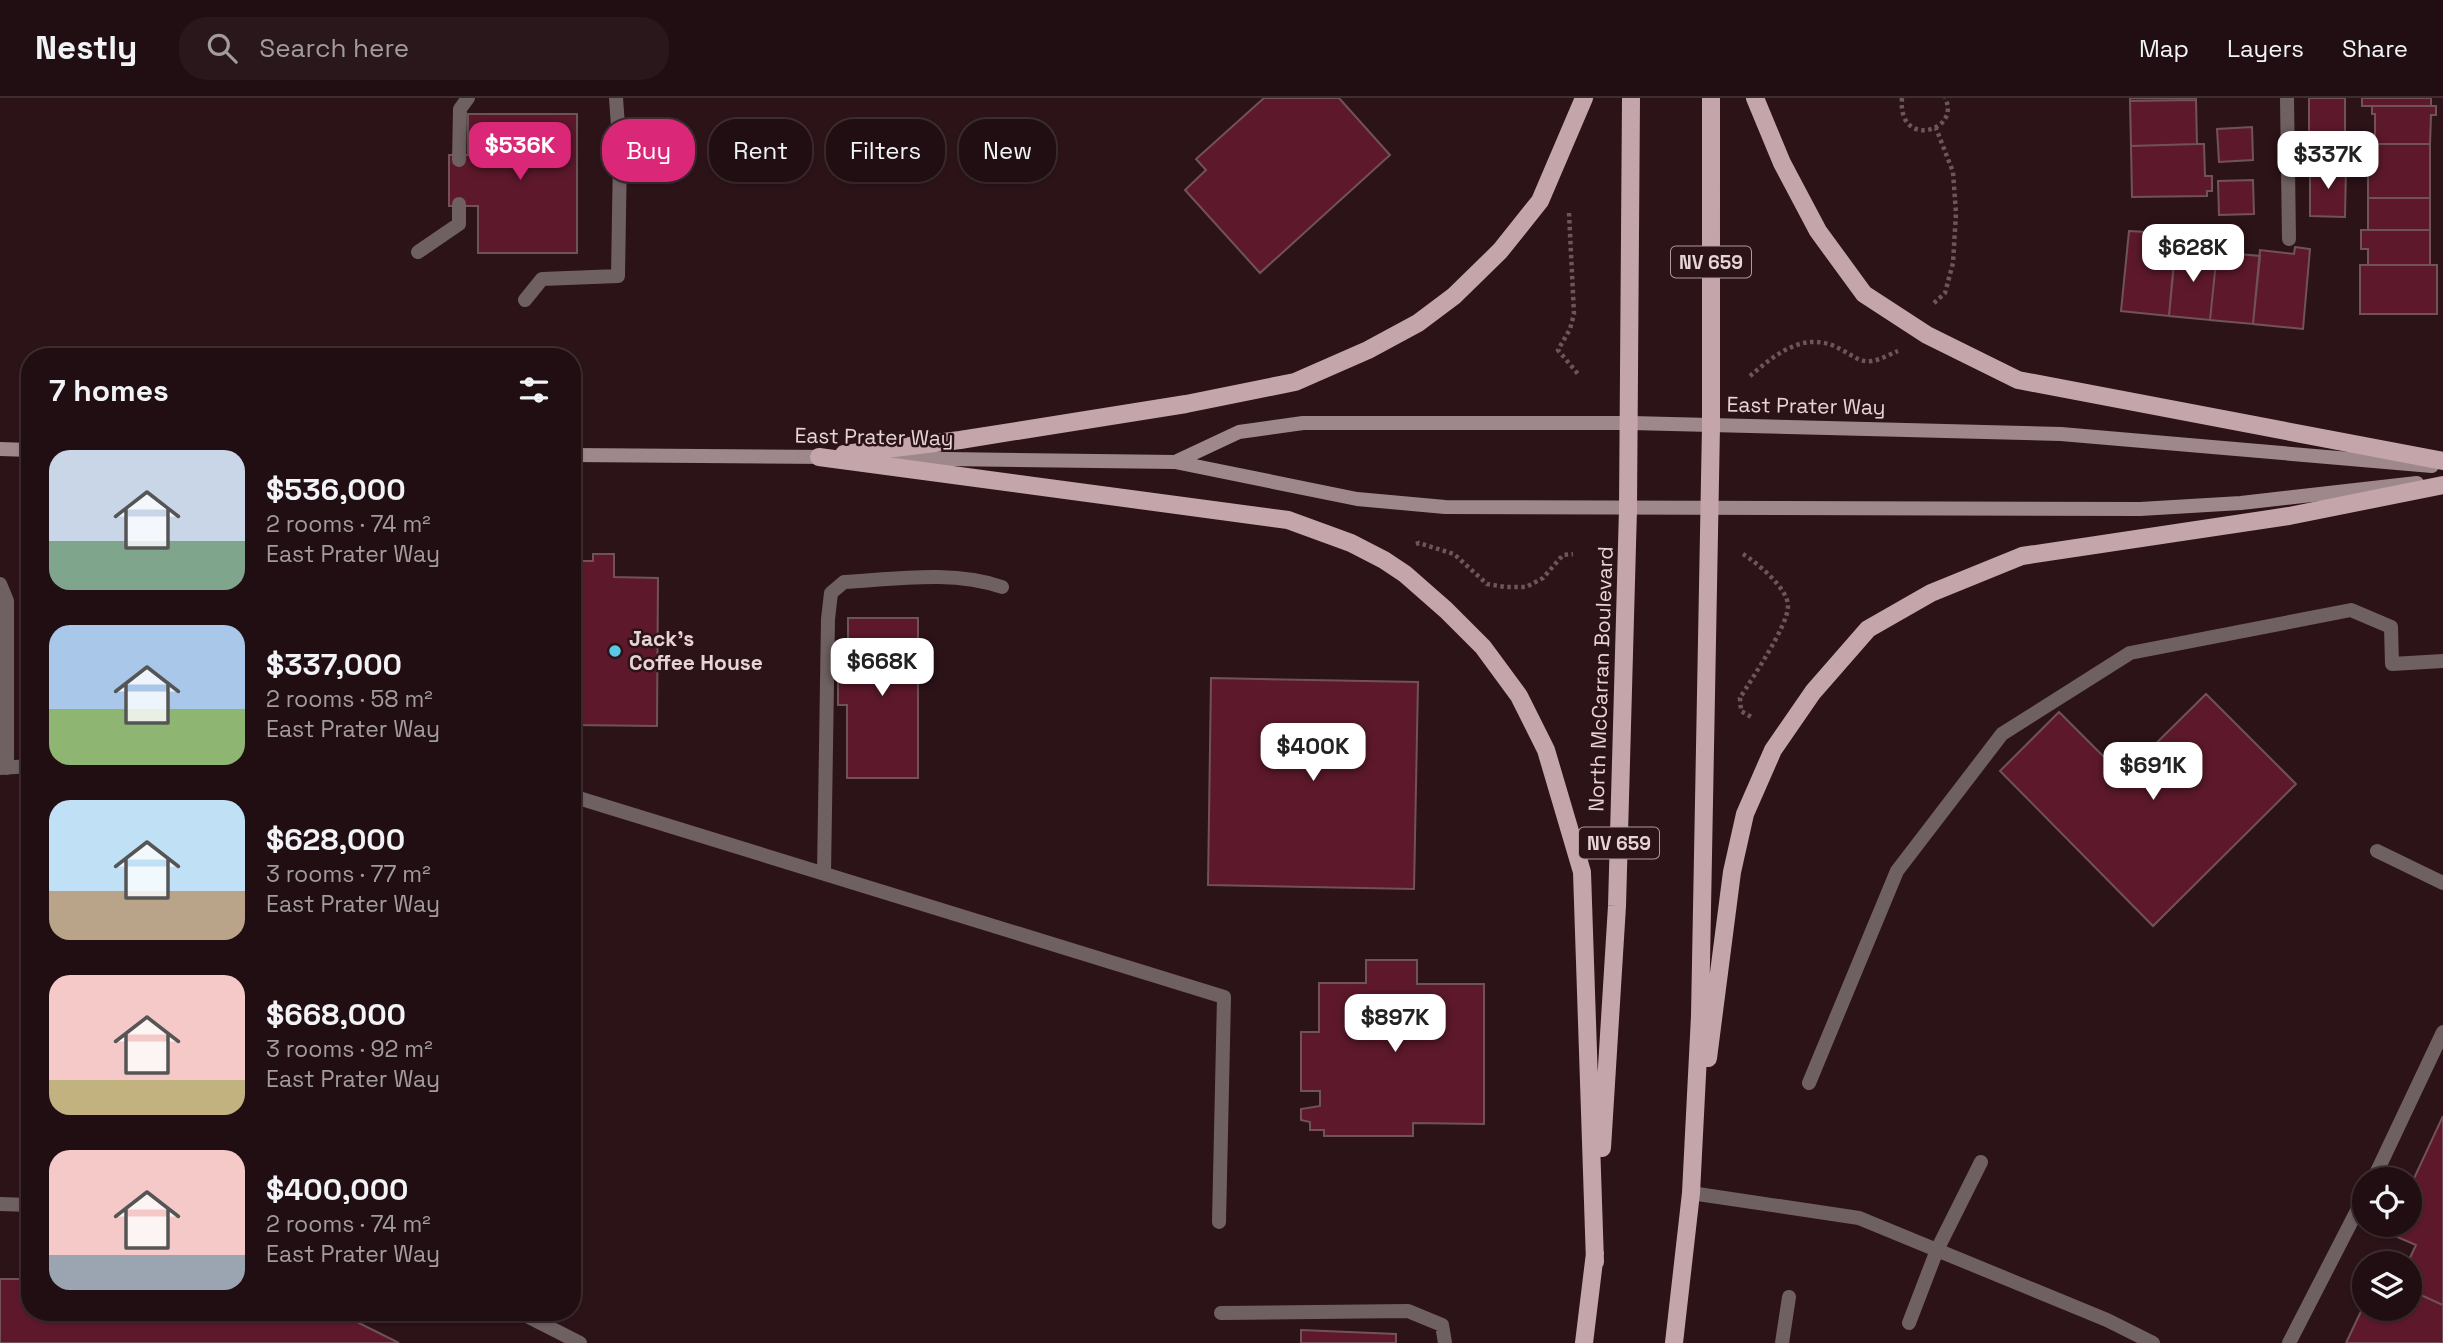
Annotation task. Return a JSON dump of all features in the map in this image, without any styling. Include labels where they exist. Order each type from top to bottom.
[{"type":"main road","points":[[818,457],[960,440],[1186,404],[1295,382],[1368,350],[1418,323],[1454,296],[1500,251],[1540,201],[1584,98]]},
{"type":"main road","name":"North McCarran Boulevard","points":[[1584,1343],[1595,1262],[1617,906],[1630,424],[1631,98]]},
{"type":"main road","name":"NV 659","points":[[1674,1343],[1691,1193],[1700,1016],[1711,426],[1711,98]]},
{"type":"main road","points":[[1755,98],[1782,163],[1818,231],[1864,295],[1927,335],[2018,380],[2443,461]]},
{"type":"main road","name":"East Prater Way","points":[[1175,462],[1239,432],[1303,423],[1630,424],[1943,429],[2061,434],[2443,467]]},
{"type":"main road","points":[[0,449],[21,450]]},
{"type":"main road","name":"East Prater Way","points":[[581,455],[1175,462],[1357,499],[1445,507],[2140,509],[2241,503],[2443,482]]},
{"type":"main road","points":[[818,457],[1288,520],[1351,543],[1384,560],[1405,574],[1483,647],[1518,696],[1546,750],[1583,872],[1595,1262]]},
{"type":"main road","points":[[1691,1193],[1732,872],[1745,814],[1773,750],[1813,692],[1868,629],[1931,593],[2022,556],[2289,516],[2443,482]]},
{"type":"lane","points":[[459,160],[460,109],[468,98]]},
{"type":"lane","points":[[525,300],[542,279],[618,276],[620,154],[616,98]]},
{"type":"lane","points":[[2287,98],[2289,239]]},
{"type":"lane","points":[[418,252],[459,224],[459,204]]},
{"type":"lane","points":[[824,874],[828,619],[831,593],[844,582],[939,578],[986,581],[1002,586]]},
{"type":"lane","points":[[0,584],[6,601],[3,768],[21,767]]},
{"type":"lane","points":[[1809,1083],[1897,871],[2003,734],[2130,653],[2351,610],[2391,627],[2392,664],[2443,661]]},
{"type":"lane","points":[[581,799],[1224,997],[1219,1222]]},
{"type":"lane","points":[[2377,851],[2443,883]]},
{"type":"lane","points":[[2379,1167],[2443,1032]]},
{"type":"lane","points":[[1909,1323],[1937,1250],[1981,1162]]},
{"type":"lane","points":[[1691,1193],[1859,1218],[2107,1320],[2153,1343]]},
{"type":"lane","points":[[0,1204],[21,1205]]},
{"type":"lane","points":[[2289,1343],[2352,1220]]},
{"type":"lane","points":[[1782,1343],[1789,1297]]},
{"type":"lane","points":[[1221,1312],[1408,1311],[1442,1325],[1445,1343]]},
{"type":"lane","points":[[537,1321],[580,1343]]},
{"type":"path","points":[[1902,98],[1900,111],[1904,120],[1911,127],[1923,131],[1943,123],[1948,113],[1945,98]]},
{"type":"path","points":[[1931,306],[1945,293],[1953,263],[1956,213],[1953,172],[1936,128]]},
{"type":"path","points":[[1569,208],[1574,314],[1570,329],[1558,350],[1578,374]]},
{"type":"path","points":[[1751,376],[1783,350],[1796,344],[1824,341],[1858,360],[1872,361],[1898,350]]},
{"type":"path","points":[[1409,548],[1419,543],[1454,554],[1487,584],[1527,587],[1543,578],[1563,555],[1573,554]]},
{"type":"path","points":[[1743,554],[1760,565],[1782,591],[1788,605],[1784,623],[1740,698],[1741,711],[1753,718]]},
{"type":"building","points":[[1264,98],[1339,98],[1390,155],[1260,273],[1185,190],[1206,170],[1196,159]]},
{"type":"building","points":[[2130,98],[2196,98],[2196,100],[2130,101]]},
{"type":"building","points":[[2309,98],[2345,98],[2345,147],[2309,147]]},
{"type":"building","points":[[2362,98],[2431,98],[2431,106],[2362,106]]},
{"type":"building","points":[[2196,100],[2197,144],[2131,146],[2130,101]]},
{"type":"building","points":[[2372,106],[2436,106],[2436,115],[2431,115],[2430,144],[2375,144],[2375,114],[2372,114]]},
{"type":"building","points":[[468,114],[577,114],[577,253],[478,253],[478,206],[449,206],[449,155],[468,155]]},
{"type":"building","points":[[2252,127],[2253,160],[2219,162],[2217,129]]},
{"type":"building","points":[[2204,144],[2205,176],[2212,176],[2212,191],[2207,191],[2207,196],[2132,197],[2131,146]]},
{"type":"building","points":[[2368,144],[2430,144],[2430,198],[2368,198]]},
{"type":"building","points":[[2310,166],[2346,166],[2345,217],[2310,216]]},
{"type":"building","points":[[2253,180],[2254,214],[2219,215],[2218,181]]},
{"type":"building","points":[[2368,198],[2430,198],[2430,230],[2368,230]]},
{"type":"building","points":[[2361,230],[2430,230],[2430,265],[2368,265],[2368,249],[2361,249]]},
{"type":"building","points":[[2129,231],[2146,232],[2145,240],[2176,243],[2169,316],[2121,311]]},
{"type":"building","points":[[2295,247],[2310,249],[2303,329],[2253,324],[2260,250],[2294,254]]},
{"type":"building","points":[[2175,248],[2217,252],[2210,320],[2169,316]]},
{"type":"building","points":[[2217,252],[2260,256],[2253,324],[2210,320]]},
{"type":"building","points":[[2360,265],[2437,265],[2437,314],[2360,314]]},
{"type":"building","name":"Jack's Coffee House","points":[[593,554],[614,554],[614,577],[658,578],[657,726],[581,725],[581,561],[593,561]]},
{"type":"building","points":[[848,618],[918,618],[918,778],[847,778],[847,705],[838,705],[838,679],[848,679]]},
{"type":"building","points":[[1211,678],[1418,682],[1414,889],[1208,885]]},
{"type":"building","points":[[2206,694],[2296,784],[2153,926],[2000,771],[2059,712],[2123,776]]},
{"type":"building","points":[[1366,960],[1417,960],[1417,984],[1484,984],[1484,1124],[1413,1123],[1413,1136],[1324,1136],[1324,1130],[1310,1130],[1310,1122],[1301,1120],[1301,1109],[1320,1106],[1320,1091],[1301,1091],[1301,1032],[1319,1032],[1319,983],[1366,983]]},
{"type":"building","points":[[2443,1116],[2443,1305],[2422,1295],[2422,1251],[2413,1251],[2416,1245],[2397,1237],[2422,1237],[2422,1167],[2419,1167]]},
{"type":"building","points":[[0,1279],[21,1279],[21,1321],[355,1321],[399,1343],[0,1343]]},
{"type":"building","points":[[2422,1295],[2443,1305],[2443,1343],[2346,1343],[2356,1321],[2422,1321]]},
{"type":"building","points":[[1301,1330],[1396,1334],[1396,1343],[1301,1343]]},
{"type":"place","name":"Jack's Coffee House","points":[[615,651]]}]
